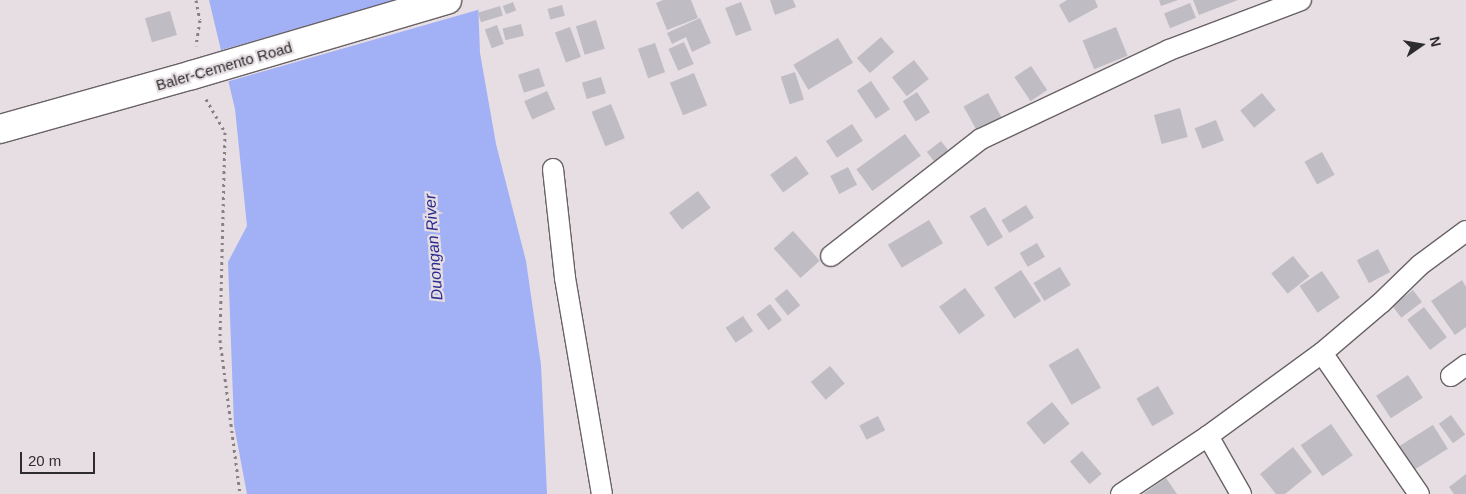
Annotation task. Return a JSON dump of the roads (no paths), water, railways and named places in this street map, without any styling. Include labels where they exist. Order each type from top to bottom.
[{"type":"street","name":"Baler-Cemento Road","points":[[0,129],[447,0]]},
{"type":"street","points":[[831,256],[981,139],[1169,50],[1301,0]]},
{"type":"street","points":[[553,169],[566,278],[602,494]]},
{"type":"street","points":[[1121,494],[1208,436],[1322,353],[1381,303],[1420,265],[1466,231]]},
{"type":"street","points":[[1322,353],[1419,494]]},
{"type":"street","points":[[1208,436],[1240,494]]},
{"type":"water","name":"Duongan River","points":[[209,0],[478,0],[480,53],[496,144],[526,261],[541,365],[547,494],[247,494],[234,425],[228,262],[247,226],[235,109]]}]
